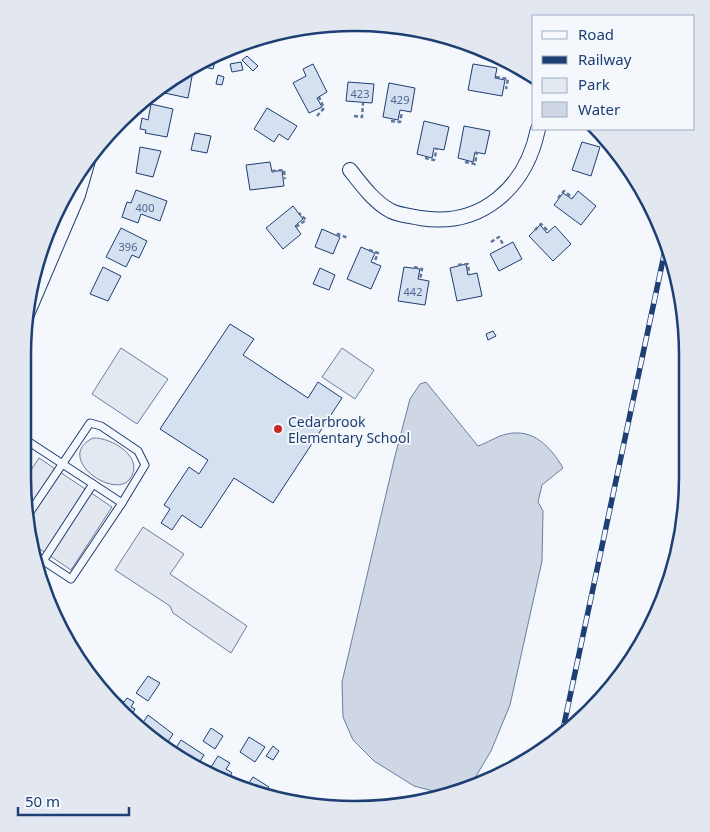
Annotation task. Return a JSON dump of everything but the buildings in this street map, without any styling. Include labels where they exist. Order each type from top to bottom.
[{"type":"street","points":[[350,170],[363,187],[390,210],[436,221],[461,218],[484,209],[507,192],[523,170],[535,143],[538,130]]},
{"type":"street","points":[[38,290],[78,195],[81,183]]},
{"type":"lane","points":[[33,507],[90,423],[102,426],[138,450],[145,465],[71,579],[43,561],[93,484]]},
{"type":"lane","points":[[31,443],[122,503]]},
{"type":"path","points":[[496,77],[508,79],[506,89]]},
{"type":"path","points":[[317,116],[324,108],[319,97]]},
{"type":"path","points":[[354,116],[362,117],[363,102]]},
{"type":"path","points":[[391,121],[400,122],[402,112]]},
{"type":"path","points":[[425,158],[434,160],[436,148]]},
{"type":"path","points":[[465,162],[475,164],[477,152]]},
{"type":"path","points":[[272,171],[284,170],[285,179]]},
{"type":"path","points":[[558,198],[564,191],[573,198]]},
{"type":"path","points":[[296,227],[306,220],[300,213]]},
{"type":"path","points":[[535,230],[541,224],[548,232]]},
{"type":"path","points":[[337,235],[348,238]]},
{"type":"path","points":[[491,242],[499,237],[504,246]]},
{"type":"path","points":[[369,250],[378,253],[374,263]]},
{"type":"path","points":[[458,265],[468,264],[470,274]]},
{"type":"path","points":[[414,267],[422,269],[420,280]]},
{"type":"green space","points":[[121,348],[168,379],[137,424],[92,394]]},
{"type":"green space","points":[[342,348],[374,370],[355,399],[322,377]]},
{"type":"green space","points":[[93,438],[109,441],[117,445],[130,457],[134,464],[129,480],[121,484],[111,484],[100,480],[83,465],[80,455],[83,446]]},
{"type":"shaded area","points":[[39,458],[112,507],[71,570],[39,548],[34,519],[31,470]]},
{"type":"shaded area","points":[[143,527],[184,554],[170,574],[247,626],[231,653],[173,613],[170,606],[115,570]]},
{"type":"water","points":[[426,382],[478,446],[503,435],[525,434],[547,446],[563,468],[542,485],[538,502],[543,511],[542,561],[510,705],[491,751],[475,777],[434,791],[414,786],[374,761],[353,740],[343,717],[342,682],[395,456],[410,399],[420,384]]},
{"type":"railway","points":[[564,723],[664,257]]},
{"type":"place","name":"Cedarbrook Elementary School","points":[[278,429]]}]
